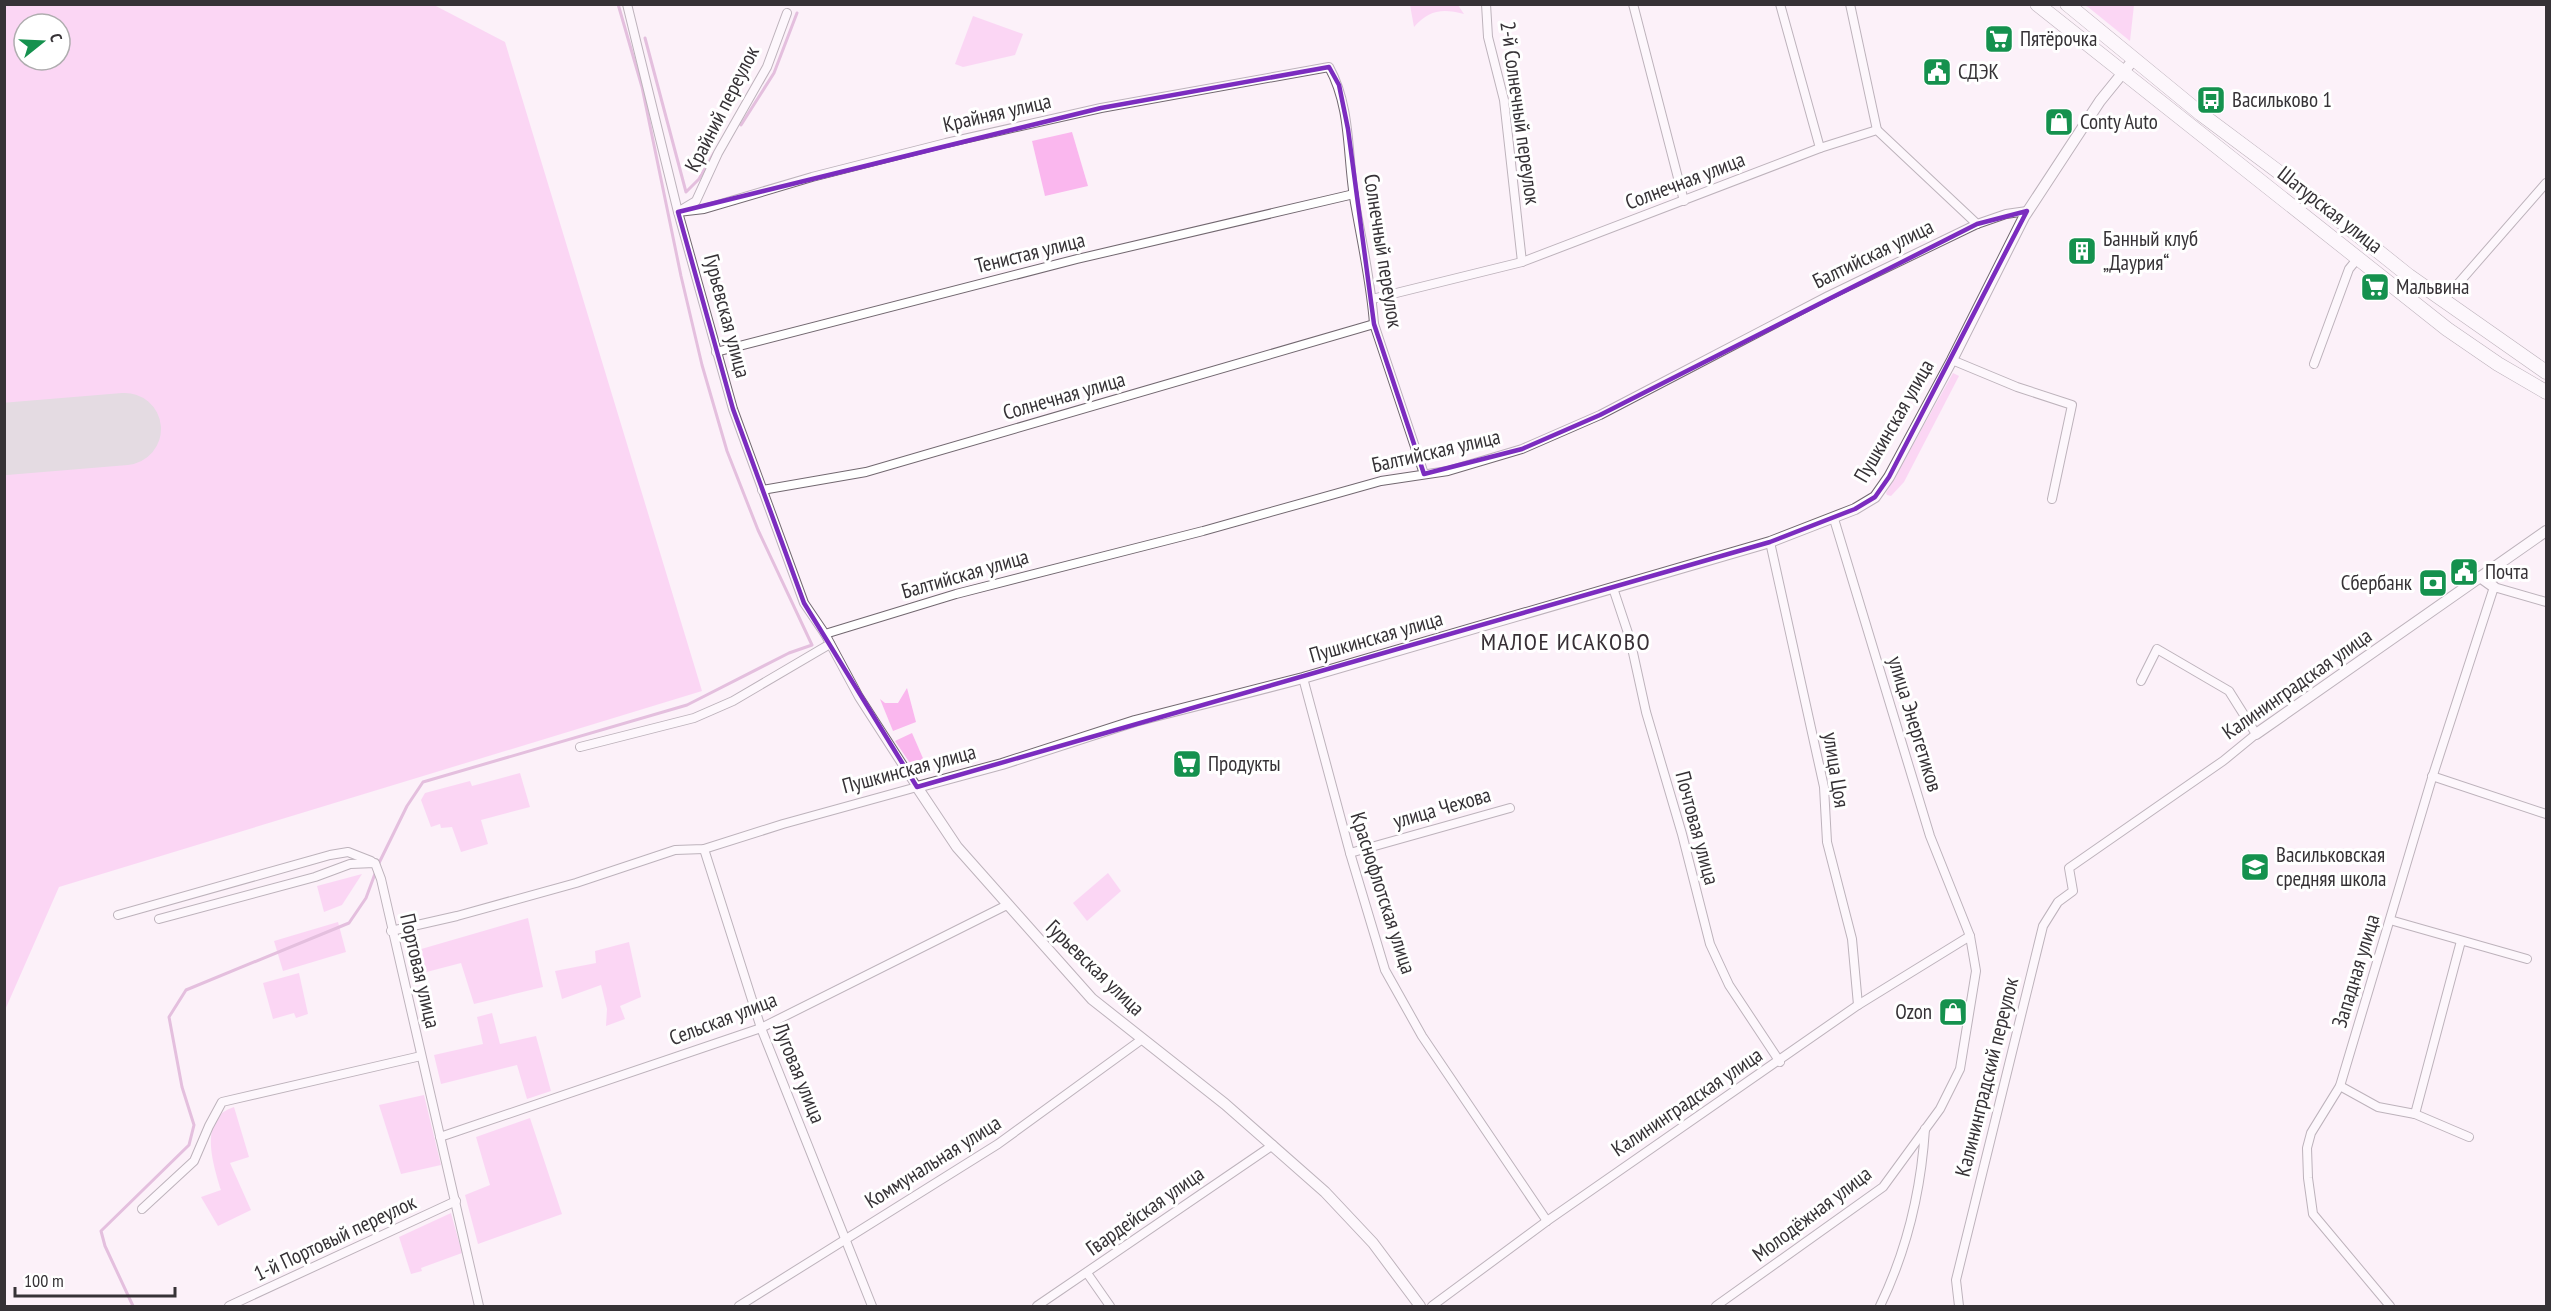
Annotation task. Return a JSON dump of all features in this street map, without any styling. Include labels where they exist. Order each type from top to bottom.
[{"type":"main road","name":"Шатурская улица","points":[[2037,4],[2122,74],[2419,308],[2498,364],[2547,392]]},
{"type":"main road","name":"Шатурская улица","points":[[2067,4],[2443,301],[2547,372]]},
{"type":"main road","points":[[2419,308],[2431,308],[2443,301]]},
{"type":"main road","points":[[2443,301],[2443,318],[2447,329]]},
{"type":"street","name":"Гурьевская улица","points":[[627,4],[678,212],[733,409],[804,603],[831,644],[859,697],[957,848],[1092,999],[1141,1040],[1225,1104],[1325,1192],[1373,1243],[1420,1306]]},
{"type":"street","name":"2-й Солнечный переулок","points":[[1486,4],[1488,37],[1504,100],[1522,262]]},
{"type":"street","points":[[1634,4],[1684,201]]},
{"type":"street","points":[[1780,4],[1820,148]]},
{"type":"street","points":[[1850,4],[1877,130],[1977,224]]},
{"type":"street","name":"Крайний переулок","points":[[678,212],[696,201],[718,153],[767,68],[787,13]]},
{"type":"street","name":"Пушкинская улица","points":[[391,931],[457,916],[576,883],[675,850],[704,849],[783,824],[1002,764],[1135,721],[1303,678],[1770,542],[1834,519],[1875,497],[1889,477],[1952,360],[2027,212],[2100,101],[2134,59]]},
{"type":"street","name":"Крайняя улица","points":[[678,212],[704,209],[812,177],[1101,108],[1329,67]]},
{"type":"street","name":"Солнечный переулок","points":[[1329,67],[1339,85],[1346,118],[1354,194],[1372,299],[1374,324],[1424,474]]},
{"type":"street","name":"Солнечная улица","points":[[1372,299],[1522,262],[1820,148],[1877,130]]},
{"type":"street","points":[[2443,301],[2547,183]]},
{"type":"street","name":"Тенистая улица","points":[[716,352],[1077,259],[1354,194]]},
{"type":"street","name":"Балтийская улица","points":[[822,631],[1203,531],[1381,481],[1448,471],[1522,449],[1600,415],[1828,296],[1977,224],[2006,214],[2027,212]]},
{"type":"street","points":[[2314,364],[2349,269],[2358,258]]},
{"type":"street","name":"Солнечная улица","points":[[762,490],[866,472],[1374,324]]},
{"type":"street","points":[[1952,360],[2017,387],[2072,405],[2052,499]]},
{"type":"street","name":"улица Энергетиков","points":[[1834,519],[1930,836],[1970,936]]},
{"type":"street","name":"Калининградская улица","points":[[2069,868],[2547,531]]},
{"type":"street","name":"улица Цоя","points":[[1770,542],[1824,787],[1827,842],[1852,939],[1858,1005]]},
{"type":"street","points":[[2480,577],[2494,587],[2547,602]]},
{"type":"street","name":"Западная улица","points":[[2390,1306],[2313,1214],[2307,1148],[2312,1133],[2340,1086],[2432,776],[2494,587]]},
{"type":"street","name":"Почтовая улица","points":[[1613,588],[1630,639],[1646,712],[1682,834],[1710,944],[1729,985],[1780,1062]]},
{"type":"street","points":[[580,747],[694,718],[734,701],[831,644]]},
{"type":"street","points":[[2141,681],[2157,649],[2229,691],[2256,735]]},
{"type":"street","name":"Краснофлотская улица","points":[[1303,678],[1350,853],[1385,970],[1422,1035],[1547,1221]]},
{"type":"street","points":[[2432,776],[2546,814]]},
{"type":"street","name":"улица Чехова","points":[[1350,853],[1510,808]]},
{"type":"street","name":"Луговая улица","points":[[704,849],[761,1028],[872,1306]]},
{"type":"street","points":[[118,915],[330,855],[348,852],[373,862]]},
{"type":"street","points":[[159,919],[315,877],[350,864],[373,862]]},
{"type":"street","name":"Портовая улица","points":[[373,862],[381,879],[391,931],[479,1306]]},
{"type":"street","name":"Калининградский переулок","points":[[1959,1306],[1956,1280],[2002,1088],[2043,926],[2058,902],[2073,891],[2069,868]]},
{"type":"street","name":"Сельская улица","points":[[440,1137],[761,1028],[1007,905]]},
{"type":"street","points":[[2390,920],[2527,959]]},
{"type":"street","name":"Калининградская улица","points":[[1432,1306],[1547,1221],[1780,1062],[1858,1005],[1970,936]]},
{"type":"street","name":"Молодёжная улица","points":[[1716,1306],[1882,1186],[1940,1109],[1960,1069],[1976,971],[1970,936]]},
{"type":"street","points":[[2415,1114],[2461,941]]},
{"type":"street","name":"Коммунальная улица","points":[[739,1306],[998,1144],[1141,1040]]},
{"type":"street","points":[[142,1209],[194,1161],[208,1126],[222,1102],[421,1056]]},
{"type":"street","points":[[2340,1086],[2378,1107],[2415,1114],[2469,1137]]},
{"type":"street","points":[[1880,1306],[1896,1273],[1922,1178],[1925,1129]]},
{"type":"street","name":"Гвардейская улица","points":[[1037,1306],[1273,1144]]},
{"type":"street","name":"1-й Портовый переулок","points":[[229,1306],[456,1201]]},
{"type":"street","points":[[1087,1273],[1110,1306]]},
{"type":"highlighted area","points":[[1329,67],[1339,85],[1348,129],[1374,324],[1424,474],[1522,449],[1600,415],[1977,224],[2027,211],[1889,477],[1875,497],[1855,509],[1770,542],[917,787],[804,603],[733,409],[678,212],[1101,108]]},
{"type":"shaded area","points":[[5,4],[434,5],[505,42],[702,691],[59,887],[5,1010],[5,450],[129,439],[127,419],[5,430]]},
{"type":"shaded area","points":[[1410,5],[1458,5],[1464,14],[1449,11],[1436,12],[1425,17],[1414,27]]},
{"type":"shaded area","points":[[2084,5],[2134,5],[2130,41],[2088,7]]},
{"type":"shaded area","points":[[973,16],[1023,34],[1015,55],[963,67],[955,64]]},
{"type":"shaded area","points":[[1072,132],[1088,186],[1045,196],[1032,141]]},
{"type":"shaded area","points":[[1953,373],[1959,376],[1904,482],[1891,496],[1887,495],[1886,493]]},
{"type":"shaded area","points":[[907,688],[916,722],[893,731],[880,699],[885,703],[898,703]]},
{"type":"shaded area","points":[[912,733],[929,772],[918,775],[895,741]]},
{"type":"shaded area","points":[[520,773],[530,807],[481,820],[488,844],[461,852],[452,827],[441,828],[440,824],[431,827],[421,800],[425,793],[470,781],[472,786]]},
{"type":"shaded area","points":[[1108,873],[1121,891],[1087,921],[1073,903]]},
{"type":"shaded area","points":[[362,874],[342,905],[324,912],[317,886]]},
{"type":"shaded area","points":[[528,918],[543,987],[474,1004],[461,963],[415,975],[411,952]]},
{"type":"shaded area","points":[[338,922],[346,952],[283,971],[274,941]]},
{"type":"shaded area","points":[[629,942],[641,997],[620,1006],[625,1019],[606,1026],[607,1009],[601,985],[562,999],[555,971],[596,963],[595,951]]},
{"type":"shaded area","points":[[299,973],[308,1014],[296,1018],[294,1013],[273,1019],[263,983]]},
{"type":"shaded area","points":[[492,1013],[500,1044],[536,1036],[551,1091],[527,1099],[517,1065],[441,1084],[434,1055],[483,1044],[477,1017]]},
{"type":"shaded area","points":[[424,1095],[441,1165],[401,1174],[379,1105]]},
{"type":"shaded area","points":[[234,1107],[249,1157],[230,1163],[251,1210],[218,1226],[201,1197],[221,1190],[212,1155],[212,1131],[216,1121],[223,1113]]},
{"type":"shaded area","points":[[530,1118],[562,1214],[478,1244],[465,1195],[490,1185],[476,1137]]},
{"type":"shaded area","points":[[451,1213],[462,1253],[411,1274],[399,1237]]},
{"type":"waterway","points":[[378,865],[407,806],[423,782],[687,705],[789,653],[812,645],[758,530],[727,451],[702,365],[642,87],[618,4]]},
{"type":"waterway","points":[[741,125],[774,73],[797,13]]},
{"type":"waterway","points":[[645,38],[686,192],[699,179],[714,153]]},
{"type":"waterway","points":[[133,1306],[105,1246],[101,1231],[189,1145],[194,1125],[182,1087],[169,1017],[186,990],[349,923],[366,898],[376,871]]},
{"type":"runway","points":[[4,439],[125,429]]},
{"type":"place","name":"Пятёрочка","points":[[1999,39]]},
{"type":"place","name":"СДЭК","points":[[1937,72]]},
{"type":"place","name":"Васильково 1","points":[[2211,100]]},
{"type":"place","name":"Conty Auto","points":[[2059,122]]},
{"type":"place","name":"Банный клуб „Даурия“","points":[[2082,251]]},
{"type":"place","name":"Мальвина","points":[[2375,287]]},
{"type":"place","name":"Почта","points":[[2464,572]]},
{"type":"place","name":"Сбербанк","points":[[2433,583]]},
{"type":"place","name":"Продукты","points":[[1187,764]]},
{"type":"place","name":"Васильковская средняя школа","points":[[2255,867]]},
{"type":"place","name":"Ozon","points":[[1953,1012]]},
{"type":"district","name":"МАЛОЕ ИСАКОВО","points":[[1566,642]]}]
